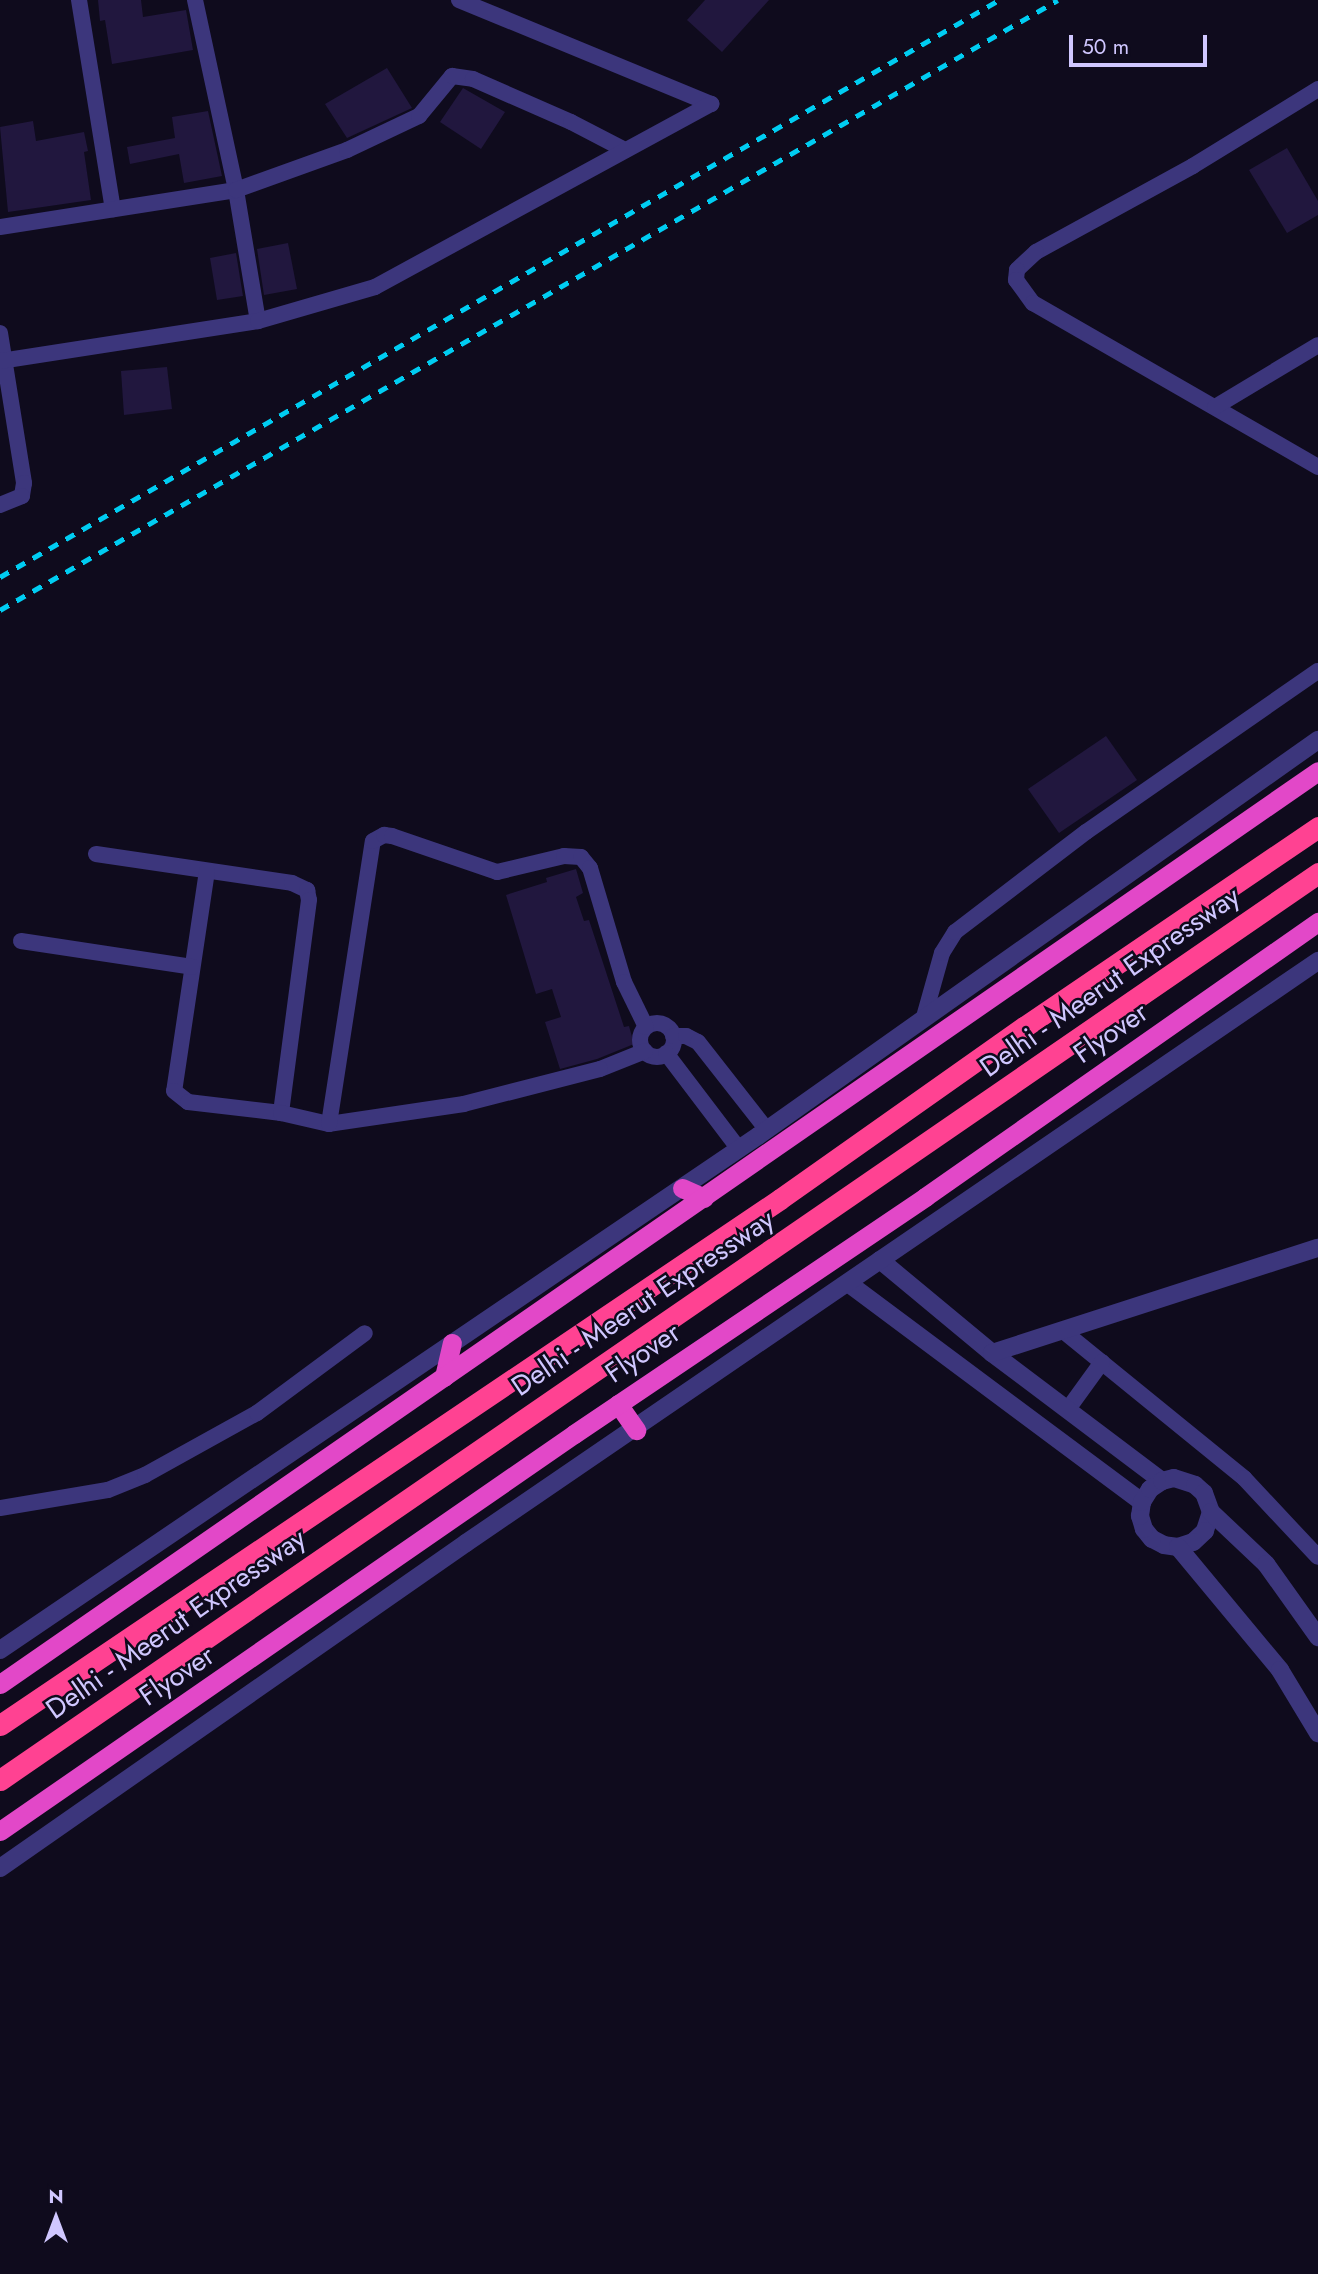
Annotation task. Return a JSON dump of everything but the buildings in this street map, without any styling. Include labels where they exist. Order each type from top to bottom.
[{"type":"highway","points":[[0,1684],[1318,771]]},
{"type":"highway","name":"Delhi - Meerut Expressway","points":[[0,1726],[780,1199],[1024,1027],[1318,827]]},
{"type":"highway","name":"Delhi - Meerut Expressway","points":[[0,1780],[1318,873]]},
{"type":"highway","name":"Flyover","points":[[0,1831],[1318,922]]},
{"type":"highway","points":[[682,1188],[704,1198]]},
{"type":"highway","points":[[444,1377],[452,1343]]},
{"type":"highway","points":[[618,1404],[636,1430]]},
{"type":"street","points":[[79,0],[113,209]]},
{"type":"street","points":[[195,0],[236,190],[258,321]]},
{"type":"street","points":[[2,361],[258,321],[375,287],[711,104],[459,0]]},
{"type":"street","points":[[0,227],[236,190],[347,150],[419,116],[452,76],[485,84],[571,122],[625,150]]},
{"type":"street","points":[[1318,89],[1193,166],[1036,252],[1017,270],[1016,280],[1033,303],[1318,467]]},
{"type":"street","points":[[0,332],[2,361],[24,483],[22,496],[0,505]]},
{"type":"street","points":[[1214,407],[1318,345]]},
{"type":"street","points":[[924,1017],[942,953],[955,932],[1086,832],[1318,671]]},
{"type":"street","points":[[0,1650],[767,1130],[1318,740]]},
{"type":"street","points":[[329,1124],[373,841],[384,835],[497,872],[564,856],[581,857],[590,868],[624,982],[646,1027]]},
{"type":"street","points":[[96,854],[292,883],[307,890],[309,900],[281,1113]]},
{"type":"street","points":[[207,871],[174,1091],[188,1102],[281,1113],[329,1124],[464,1104],[600,1069],[645,1052],[658,1057],[671,1048],[673,1036],[664,1025],[654,1023],[646,1027],[639,1039],[645,1052]]},
{"type":"street","points":[[21,941],[192,967]]},
{"type":"street","points":[[0,1868],[466,1543],[636,1430],[1318,961]]},
{"type":"street","points":[[673,1036],[686,1036],[698,1042],[767,1130]]},
{"type":"street","points":[[666,1053],[739,1149]]},
{"type":"street","points":[[992,1353],[1318,1248]]},
{"type":"street","points":[[880,1260],[992,1353],[1162,1481]]},
{"type":"street","points":[[848,1283],[1142,1502]]},
{"type":"street","points":[[1062,1331],[1244,1478],[1318,1557]]},
{"type":"street","points":[[0,1508],[108,1490],[145,1475],[257,1413],[365,1333]]},
{"type":"street","points":[[1068,1409],[1102,1362]]},
{"type":"street","points":[[1211,1512],[1205,1531],[1193,1542],[1178,1547],[1164,1545],[1153,1539],[1144,1529],[1140,1516],[1142,1502],[1150,1489],[1162,1481],[1185,1480],[1195,1485],[1203,1493],[1211,1512],[1266,1564],[1318,1637]]},
{"type":"street","points":[[1178,1547],[1280,1670],[1318,1732]]},
{"type":"railway","points":[[0,577],[999,0]]},
{"type":"railway","points":[[0,610],[1058,0]]}]
